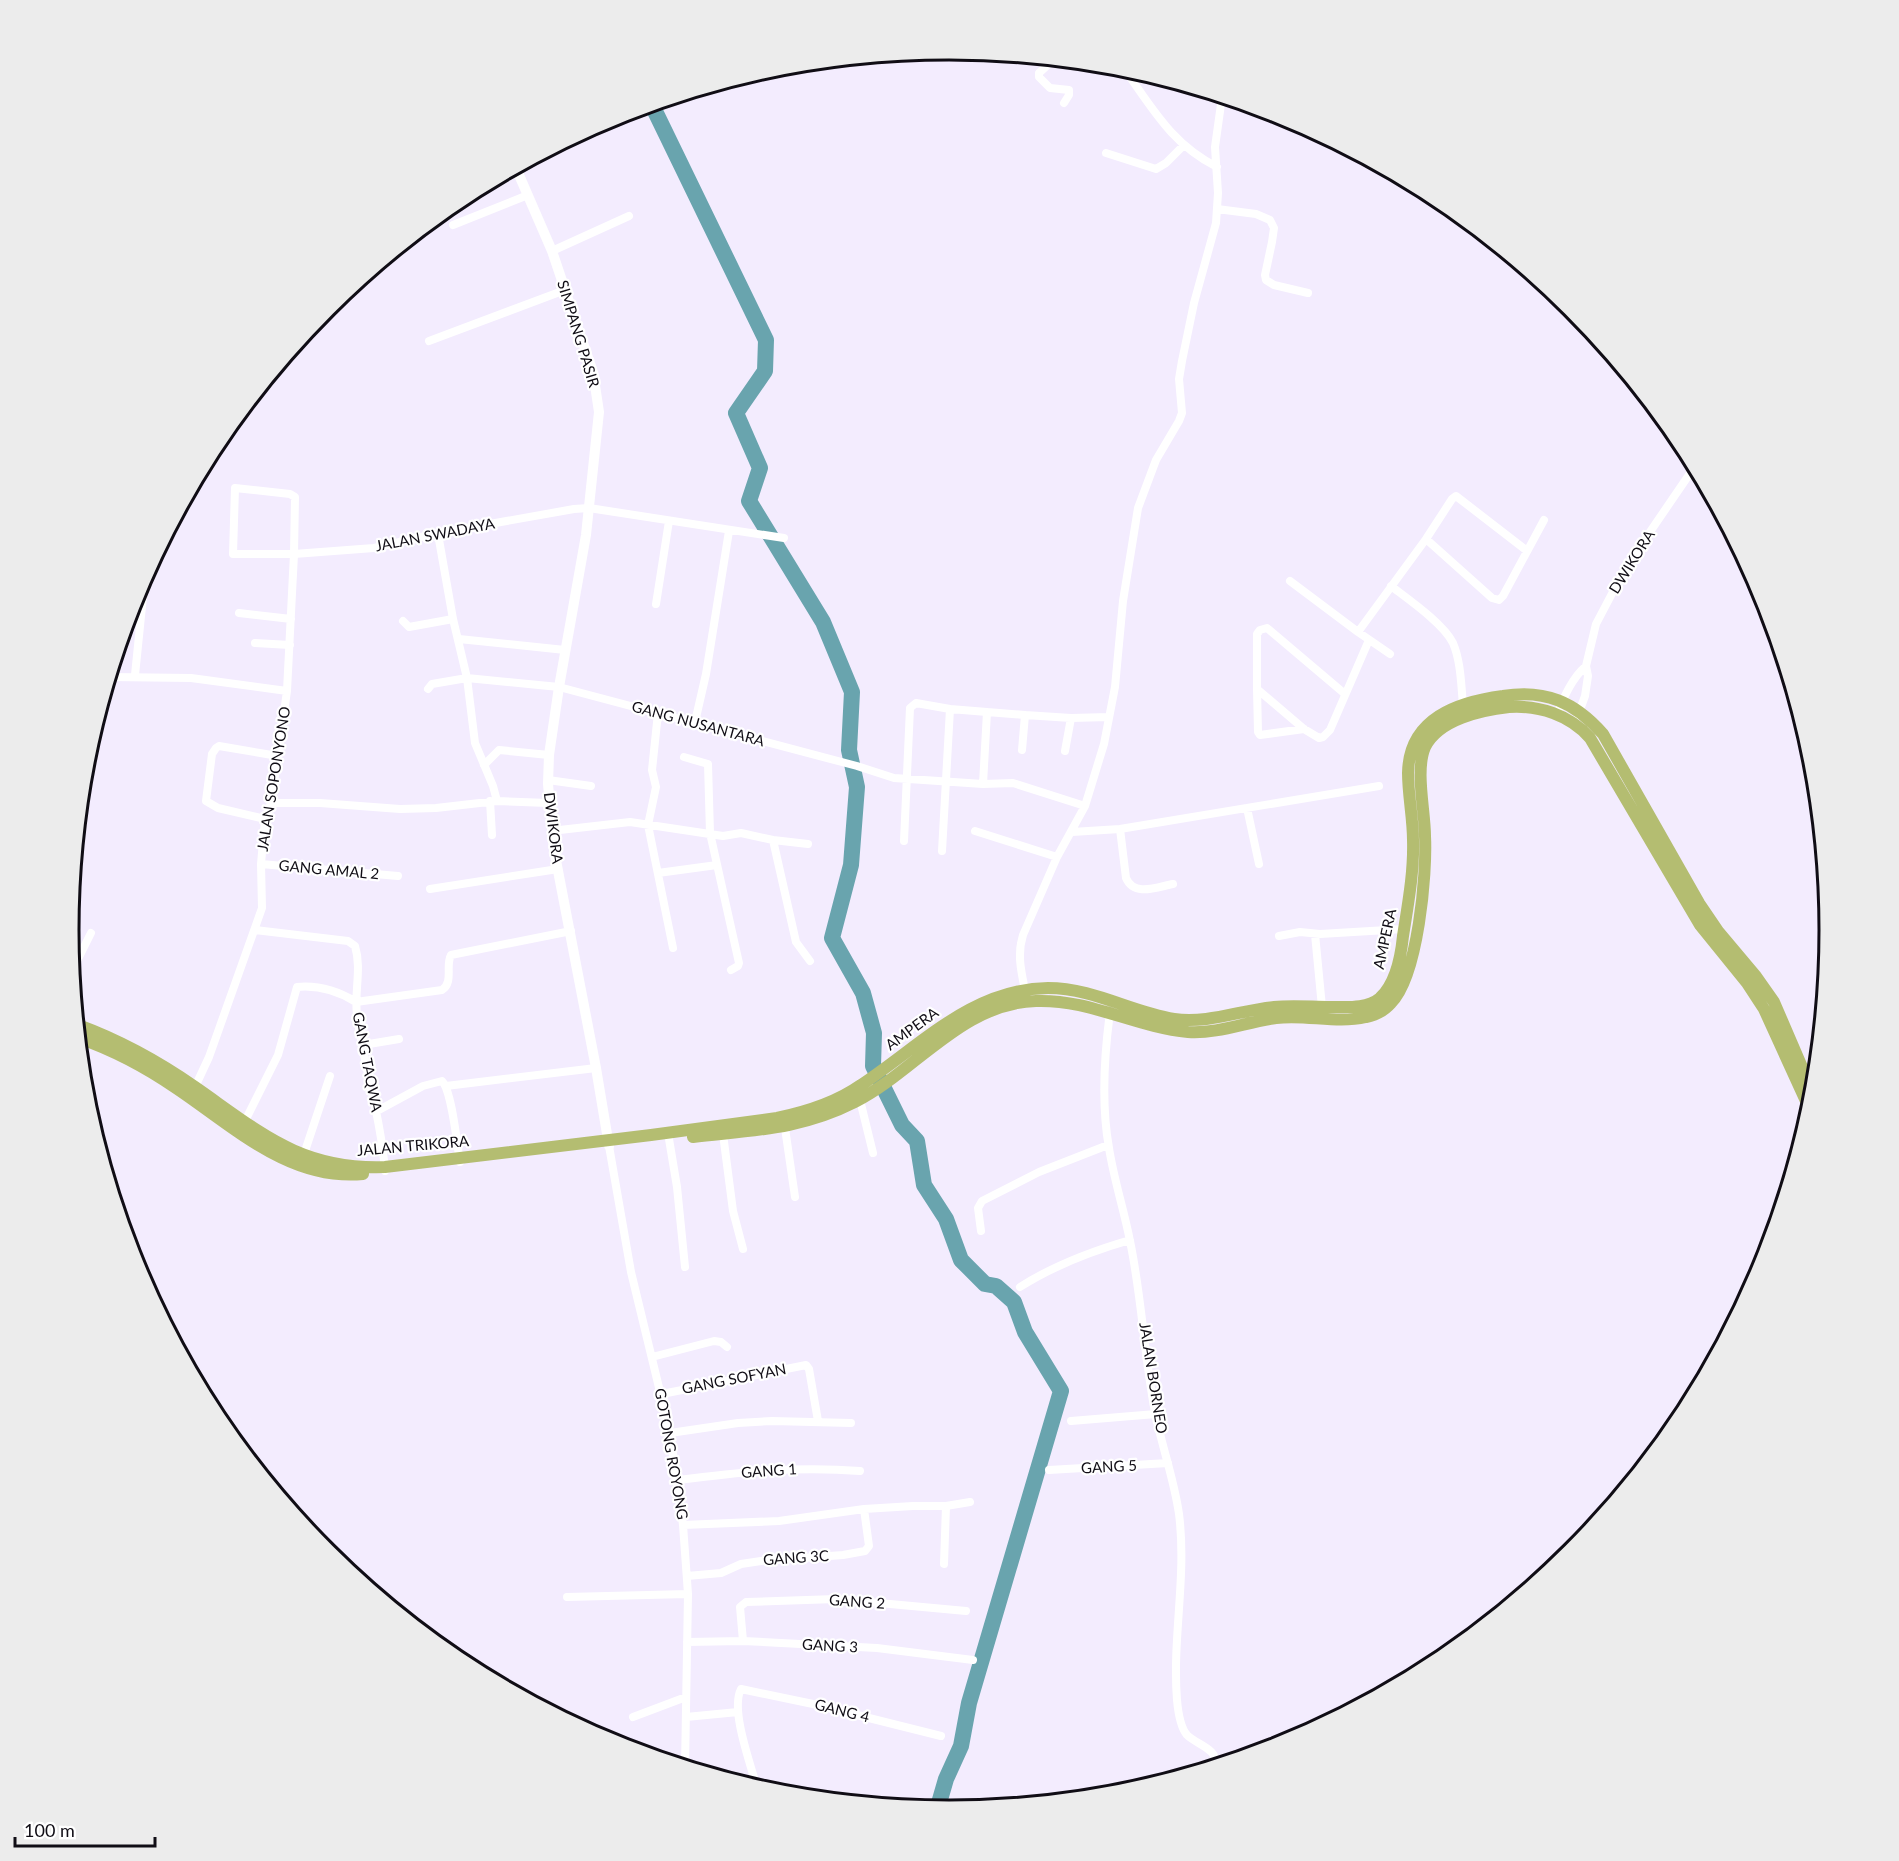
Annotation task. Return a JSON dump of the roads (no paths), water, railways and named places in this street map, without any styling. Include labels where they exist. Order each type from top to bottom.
[{"type":"main road","name":"AMPERA","points":[[893,1069],[927,1035],[956,1016],[1025,990],[1048,988],[1079,991],[1173,1019],[1191,1020],[1210,1019],[1274,1007],[1365,1005],[1379,998],[1390,983],[1395,971],[1404,929],[1413,842],[1408,772],[1411,751],[1416,738],[1435,718],[1463,704],[1521,693],[1562,701],[1577,717],[1700,925],[1747,983],[1764,1009],[1804,1096]]},
{"type":"main road","name":"AMPERA","points":[[669,1136],[785,1128],[810,1121],[860,1100],[868,1088],[893,1069],[973,1020],[1016,1004],[1046,1001],[1075,1003],[1174,1030],[1201,1032],[1218,1031],[1277,1018],[1345,1020],[1383,1011],[1396,998],[1403,986],[1409,971],[1416,938],[1425,861],[1421,766],[1425,747],[1445,727],[1469,716],[1484,711],[1516,707],[1591,720],[1610,744],[1682,874],[1718,931],[1755,975],[1774,1002],[1807,1078]]},
{"type":"main road","points":[[1046,1001],[1048,988]]},
{"type":"main road","name":"JALAN TRIKORA","points":[[85,1028],[122,1043],[195,1087],[244,1123],[279,1143],[342,1166],[385,1170]]},
{"type":"main road","name":"JALAN TRIKORA","points":[[86,1041],[155,1075],[264,1148],[293,1163],[311,1169],[340,1174],[608,1144]]},
{"type":"main road","name":"AMPERA","points":[[608,1144],[797,1114],[868,1088]]},
{"type":"street","points":[[1047,66],[1039,72],[1039,77],[1050,88],[1069,90],[1064,104]]},
{"type":"street","points":[[1132,80],[1167,129],[1183,146],[1217,167]]},
{"type":"street","points":[[1025,990],[1019,961],[1019,946],[1057,857],[1085,806],[1096,776],[1115,687],[1124,591],[1138,508],[1156,460],[1182,412],[1179,379],[1182,361],[1191,315],[1209,253],[1217,209],[1215,147],[1221,104]]},
{"type":"street","points":[[1106,153],[1156,169],[1166,163],[1183,146]]},
{"type":"street","name":"SIMPANG PASIR","points":[[519,174],[552,251],[593,372],[598,404],[598,432],[589,508]]},
{"type":"street","points":[[453,225],[528,195]]},
{"type":"street","points":[[1217,209],[1256,214],[1270,220],[1274,228],[1266,280],[1274,285],[1308,293]]},
{"type":"street","points":[[552,251],[629,216]]},
{"type":"street","points":[[429,341],[565,290]]},
{"type":"street","name":"DWIKORA","points":[[1577,717],[1585,696],[1588,676],[1586,666],[1596,624],[1626,567],[1690,474]]},
{"type":"street","points":[[235,488],[290,494],[295,497],[294,555],[233,554],[235,488]]},
{"type":"street","points":[[1358,632],[1456,496],[1526,550]]},
{"type":"street","name":"JALAN SWADAYA","points":[[294,555],[374,548],[438,534],[589,508],[784,538]]},
{"type":"street","name":"DWIKORA","points":[[589,508],[549,755],[548,803],[551,831],[596,1068],[608,1144]]},
{"type":"street","points":[[1425,539],[1497,600],[1503,596],[1544,520]]},
{"type":"street","points":[[656,604],[669,521]]},
{"type":"street","points":[[695,722],[706,674],[729,531]]},
{"type":"street","points":[[438,534],[453,619],[467,678],[475,743],[493,786],[492,835]]},
{"type":"street","name":"JALAN SOPONYONO","points":[[195,1087],[209,1057],[262,908],[261,864],[265,819],[271,802],[287,691],[294,555]]},
{"type":"street","points":[[1290,581],[1390,654]]},
{"type":"street","points":[[1391,586],[1419,608],[1452,640],[1460,673],[1463,704]]},
{"type":"street","points":[[135,675],[141,607]]},
{"type":"street","points":[[239,613],[291,619]]},
{"type":"street","points":[[403,621],[409,627],[453,619]]},
{"type":"street","points":[[1304,729],[1260,735],[1258,732],[1257,634],[1264,627],[1345,694]]},
{"type":"street","points":[[459,639],[565,650]]},
{"type":"street","points":[[1257,689],[1304,729],[1319,738],[1327,734],[1369,640]]},
{"type":"street","points":[[255,644],[290,645]]},
{"type":"street","name":"DWIKORA","points":[[1557,714],[1577,676],[1586,666]]},
{"type":"street","points":[[117,676],[191,678],[287,691]]},
{"type":"street","name":"GANG NUSANTARA","points":[[428,689],[432,684],[467,678],[559,687],[842,762],[887,777],[983,784],[1013,783],[1085,806]]},
{"type":"street","points":[[904,841],[910,708],[912,705],[916,703],[950,709],[1071,718],[1109,717]]},
{"type":"street","points":[[942,851],[950,709]]},
{"type":"street","points":[[983,784],[987,712]]},
{"type":"street","points":[[658,713],[652,770],[656,787],[648,825],[673,948]]},
{"type":"street","points":[[1022,750],[1025,715]]},
{"type":"street","points":[[1065,751],[1071,718]]},
{"type":"street","points":[[265,819],[218,808],[206,801],[213,754],[219,746],[278,756]]},
{"type":"street","points":[[484,765],[499,750],[549,755]]},
{"type":"street","points":[[684,757],[708,764],[710,833],[739,963],[731,970]]},
{"type":"street","points":[[548,780],[591,786]]},
{"type":"street","points":[[1072,832],[1120,829],[1379,786]]},
{"type":"street","points":[[271,802],[409,808],[436,808],[494,801],[548,803]]},
{"type":"street","points":[[1247,808],[1259,864]]},
{"type":"street","points":[[551,831],[630,822],[731,836],[741,833],[808,844]]},
{"type":"street","points":[[1120,829],[1126,878],[1129,885],[1141,890],[1173,884]]},
{"type":"street","points":[[975,831],[1057,857]]},
{"type":"street","points":[[773,840],[796,942],[810,961]]},
{"type":"street","name":"GANG AMAL 2","points":[[261,864],[398,876]]},
{"type":"street","points":[[658,873],[717,865]]},
{"type":"street","points":[[430,889],[558,868]]},
{"type":"street","points":[[1279,936],[1300,932],[1404,929]]},
{"type":"street","name":"GANG TAQWA","points":[[255,930],[348,941],[355,946],[358,976],[356,1002],[377,1111],[385,1170]]},
{"type":"street","points":[[244,1123],[278,1055],[297,987],[330,989],[356,1002],[442,990],[448,985],[448,962],[451,955],[571,931]]},
{"type":"street","points":[[80,955],[91,933]]},
{"type":"street","points":[[1315,933],[1322,1007]]},
{"type":"street","name":"JALAN BORNEO","points":[[1110,1012],[1105,1050],[1104,1089],[1108,1146],[1130,1240],[1156,1414],[1179,1516],[1182,1552],[1176,1663],[1178,1703],[1183,1728],[1188,1736],[1214,1754],[1216,1759]]},
{"type":"street","points":[[363,1045],[399,1039]]},
{"type":"street","points":[[446,1086],[596,1068]]},
{"type":"street","points":[[304,1154],[330,1076]]},
{"type":"street","points":[[377,1111],[423,1086],[442,1081],[446,1086],[460,1160]]},
{"type":"street","points":[[860,1100],[873,1153]]},
{"type":"street","points":[[785,1128],[795,1197]]},
{"type":"street","points":[[723,1134],[733,1211],[742,1249]]},
{"type":"street","points":[[669,1136],[677,1186],[685,1268]]},
{"type":"street","name":"GOTONG ROYONG","points":[[608,1144],[631,1272],[662,1394],[678,1480],[688,1594],[685,1759]]},
{"type":"street","points":[[981,1231],[978,1208],[982,1201],[1039,1172],[1108,1146]]},
{"type":"street","points":[[1020,1287],[1034,1278],[1098,1249],[1130,1240]]},
{"type":"street","points":[[652,1357],[714,1341],[721,1342],[727,1347]]},
{"type":"street","name":"GANG SOFYAN","points":[[662,1394],[806,1365],[809,1369],[818,1421]]},
{"type":"street","points":[[1071,1420],[1156,1414]]},
{"type":"street","points":[[670,1433],[738,1423],[772,1421],[851,1423]]},
{"type":"street","name":"GANG 5","points":[[1049,1470],[1168,1463]]},
{"type":"street","name":"GANG 1","points":[[678,1480],[790,1468],[860,1471]]},
{"type":"street","points":[[683,1525],[780,1521],[864,1509],[946,1506],[970,1502]]},
{"type":"street","points":[[944,1564],[946,1506]]},
{"type":"street","name":"GANG 3C","points":[[687,1576],[721,1574],[741,1564],[761,1561],[843,1555],[866,1551],[869,1546],[864,1509]]},
{"type":"street","points":[[567,1597],[688,1594]]},
{"type":"street","name":"GANG 2","points":[[743,1641],[740,1607],[744,1602],[836,1599],[966,1611]]},
{"type":"street","name":"GANG 3","points":[[687,1642],[743,1641],[878,1648],[973,1660]]},
{"type":"street","name":"GANG 4","points":[[738,1712],[739,1693],[742,1689],[941,1736]]},
{"type":"street","points":[[633,1717],[686,1697]]},
{"type":"street","points":[[686,1717],[738,1712],[755,1778]]},
{"type":"waterway","points":[[655,111],[766,340],[765,371],[736,413],[760,468],[749,501],[823,622],[852,692],[849,750],[857,787],[851,865],[832,938],[863,993],[874,1033],[873,1066],[902,1125],[917,1141],[924,1185],[946,1219],[961,1260],[985,1284],[996,1286],[1014,1302],[1025,1332],[1061,1391],[969,1703],[961,1746],[946,1779],[940,1801]]}]
